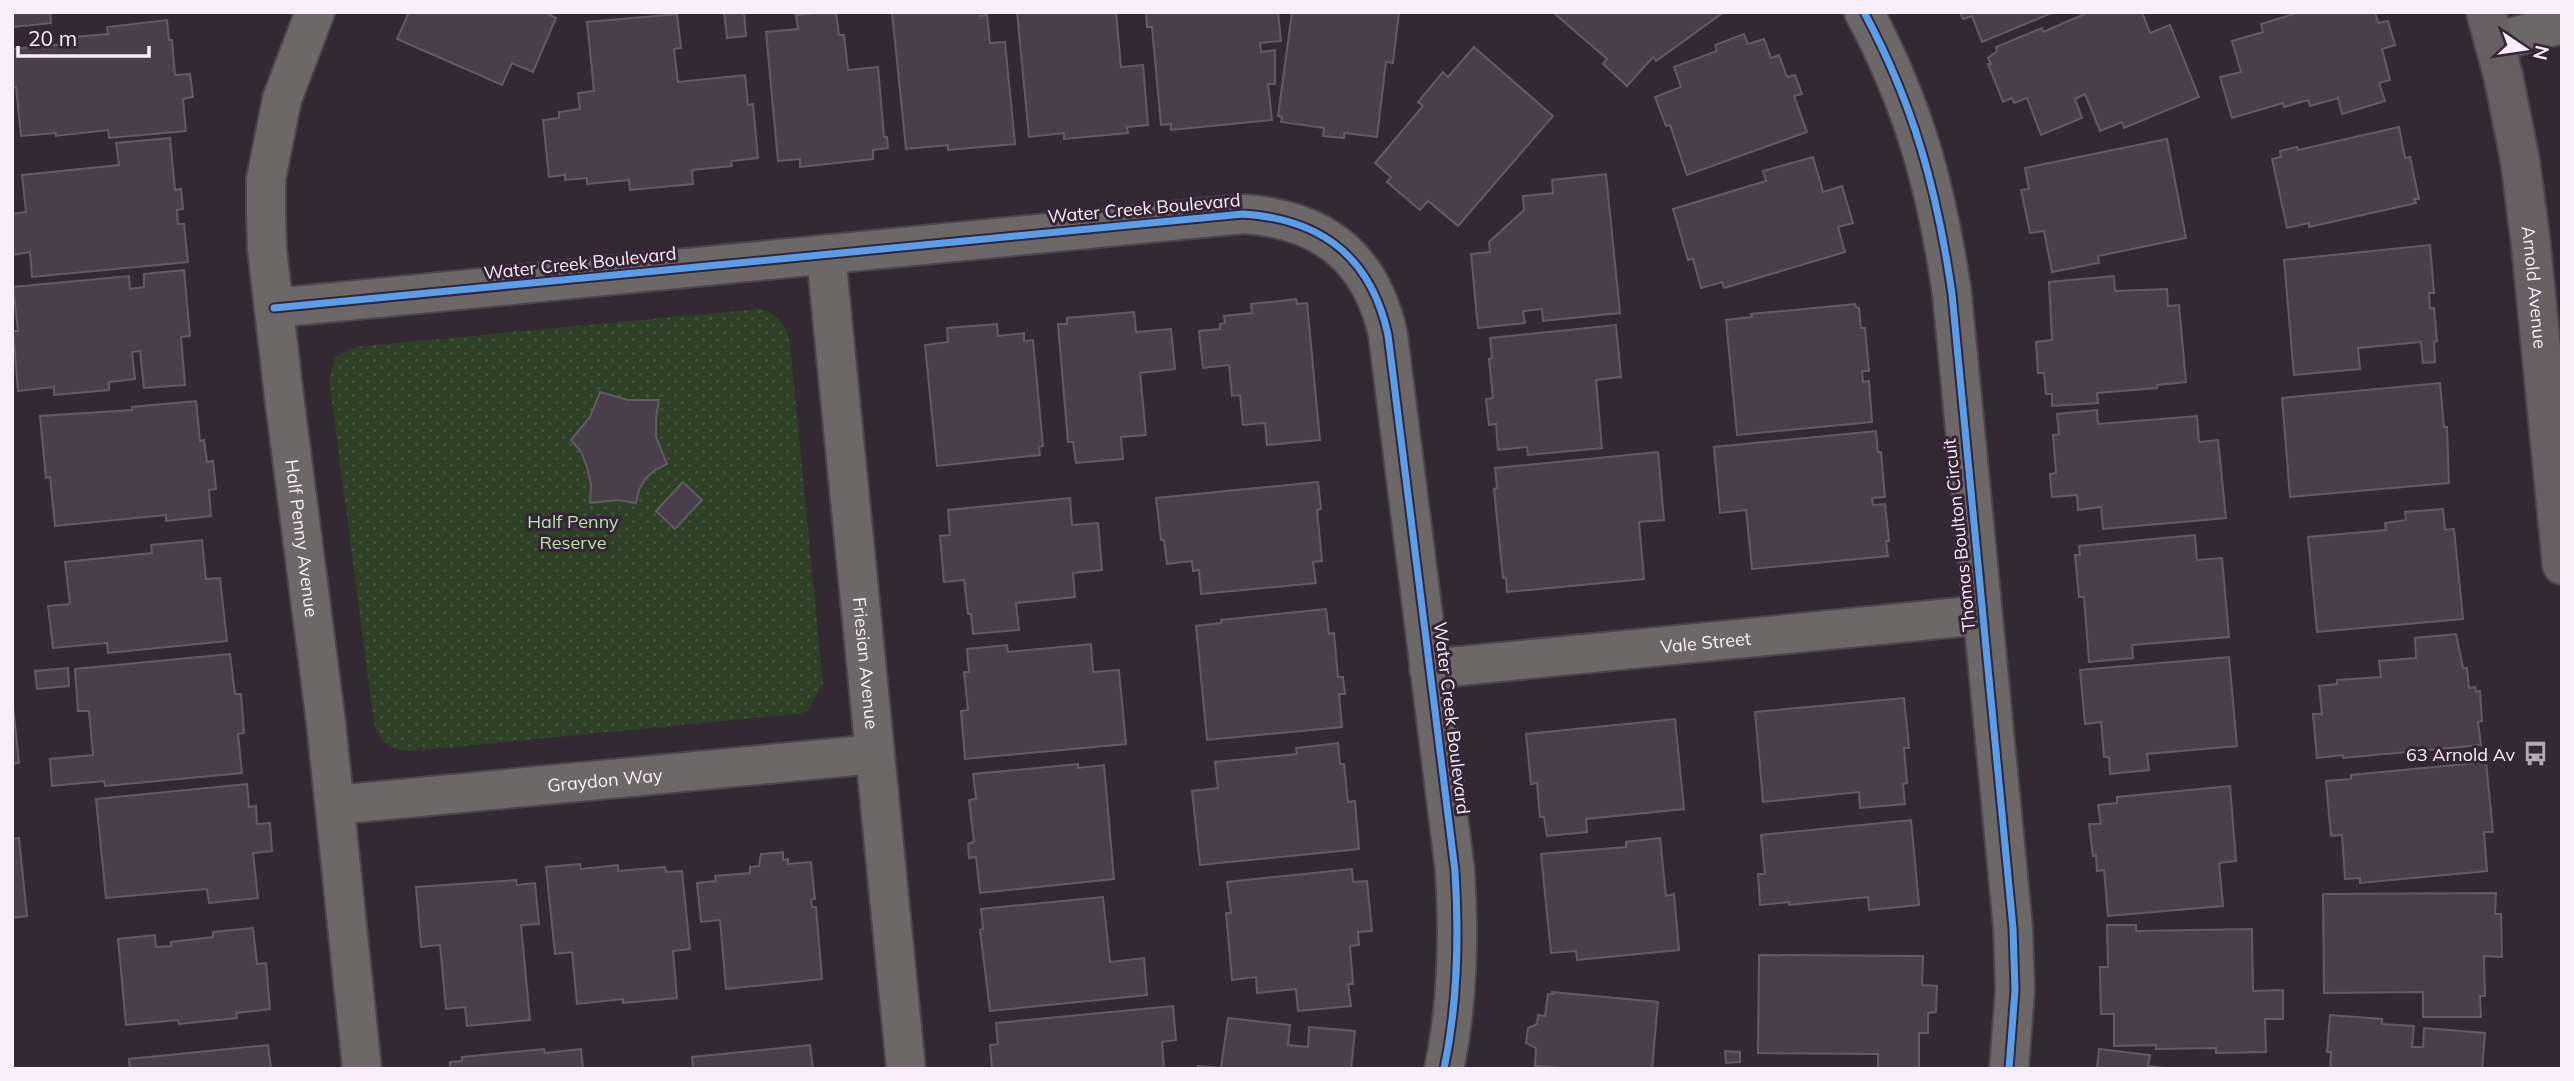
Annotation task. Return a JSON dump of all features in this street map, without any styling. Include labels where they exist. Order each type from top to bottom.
[{"type":"street","name":"Half Penny Avenue","points":[[315,12],[282,99],[268,167],[266,214],[274,308],[335,805],[362,1069]]},
{"type":"street","name":"Thomas Boulton Circuit","points":[[1864,12],[1908,104],[1927,166],[1942,230],[1951,294],[2012,928],[2015,990],[2009,1069]]},
{"type":"street","points":[[2490,27],[2562,24]]},
{"type":"street","name":"Arnold Avenue","points":[[2490,27],[2520,160],[2531,245],[2562,565]]},
{"type":"street","name":"Water Creek Boulevard","points":[[274,308],[1243,214],[1294,221],[1318,232],[1340,247],[1358,265],[1372,287],[1382,310],[1390,349],[1455,871],[1457,971],[1444,1069]]},
{"type":"street","name":"Friesian Avenue","points":[[826,255],[905,1069]]},
{"type":"street","name":"Vale Street","points":[[1429,669],[1983,615]]},
{"type":"street","name":"Graydon Way","points":[[335,805],[875,754]]},
{"type":"green space","name":"Half Penny Reserve","points":[[758,309],[779,320],[790,343],[823,684],[806,713],[412,751],[398,750],[387,745],[374,723],[329,379],[335,357],[355,347]]},
{"type":"building","points":[[12,12],[50,12],[51,23],[13,27]]},
{"type":"building","points":[[409,12],[544,12],[556,18],[533,72],[512,63],[502,85],[397,39]]},
{"type":"building","points":[[724,12],[744,12],[746,36],[727,38]]},
{"type":"building","points":[[836,12],[839,35],[844,35],[848,70],[878,67],[884,137],[887,137],[888,148],[873,150],[873,159],[800,167],[800,159],[778,161],[766,32],[798,29],[796,15]]},
{"type":"building","points":[[892,12],[980,12],[980,16],[987,15],[990,43],[1005,42],[1015,144],[948,150],[948,145],[906,149]]},
{"type":"building","points":[[1017,12],[1116,12],[1121,67],[1143,65],[1148,125],[1127,127],[1128,133],[1064,139],[1064,133],[1029,137]]},
{"type":"building","points":[[1146,12],[1278,12],[1281,41],[1260,43],[1261,52],[1275,50],[1275,84],[1268,84],[1272,120],[1171,130],[1171,124],[1161,125],[1152,27],[1147,27]]},
{"type":"building","points":[[1292,12],[1399,12],[1393,63],[1386,62],[1377,137],[1344,133],[1344,138],[1323,136],[1324,128],[1281,122],[1282,117],[1278,116]]},
{"type":"building","points":[[1724,12],[1656,61],[1653,57],[1627,86],[1603,64],[1607,59],[1554,13]]},
{"type":"building","points":[[1960,12],[2054,12],[1982,42],[1972,16],[1963,19]]},
{"type":"building","points":[[2089,12],[2142,12],[2150,33],[2170,25],[2199,97],[2124,128],[2122,122],[2100,131],[2085,94],[2075,99],[2082,118],[2041,135],[2027,98],[2014,103],[2012,98],[2003,102],[1988,58],[1997,51],[1996,47],[2042,28],[2043,32]]},
{"type":"building","points":[[2300,12],[2375,12],[2378,23],[2388,21],[2395,45],[2382,49],[2390,80],[2379,83],[2385,101],[2342,114],[2338,98],[2310,106],[2308,100],[2284,107],[2283,103],[2232,118],[2220,77],[2241,72],[2232,41],[2263,32],[2261,24]]},
{"type":"building","points":[[677,14],[681,48],[674,49],[678,82],[745,75],[748,105],[753,104],[758,158],[731,161],[732,166],[692,170],[693,184],[630,190],[629,180],[587,184],[587,178],[565,180],[565,175],[549,177],[543,120],[559,118],[559,112],[580,109],[578,93],[594,91],[587,22]]},
{"type":"building","points":[[167,20],[175,75],[190,74],[193,97],[183,99],[186,131],[109,138],[108,130],[56,136],[56,133],[21,136],[16,87],[12,87],[12,49],[75,43],[74,37],[108,34],[107,27]]},
{"type":"building","points":[[1744,34],[1748,44],[1764,39],[1771,58],[1779,55],[1787,77],[1795,75],[1802,94],[1794,96],[1807,132],[1687,175],[1670,125],[1666,126],[1655,97],[1681,87],[1674,67],[1717,51],[1715,45]]},
{"type":"building","points":[[1474,47],[1553,116],[1458,226],[1428,201],[1420,210],[1387,182],[1391,177],[1375,163],[1423,106],[1418,102],[1443,72],[1448,77]]},
{"type":"building","points":[[2399,127],[2405,158],[2410,157],[2419,199],[2414,199],[2416,203],[2309,227],[2309,223],[2287,228],[2272,159],[2281,157],[2280,151],[2297,147],[2298,150]]},
{"type":"building","points":[[170,138],[175,190],[181,189],[183,209],[177,210],[178,224],[184,224],[188,262],[32,277],[30,252],[12,255],[12,214],[26,212],[22,175],[119,165],[116,143]]},
{"type":"building","points":[[2167,139],[2186,238],[2098,256],[2099,263],[2052,272],[2044,231],[2030,233],[2021,190],[2029,189],[2025,168]]},
{"type":"building","points":[[1813,157],[1823,192],[1842,186],[1853,223],[1838,227],[1845,252],[1724,288],[1722,282],[1701,288],[1693,259],[1688,260],[1673,209],[1766,181],[1763,171]]},
{"type":"building","points":[[1606,174],[1620,313],[1543,321],[1542,309],[1523,311],[1525,323],[1478,328],[1471,254],[1490,252],[1489,242],[1524,210],[1523,196],[1553,193],[1552,180]]},
{"type":"building","points":[[2430,245],[2434,293],[2429,293],[2430,308],[2434,308],[2437,341],[2434,342],[2435,362],[2423,363],[2421,342],[2358,348],[2360,369],[2294,375],[2284,260]]},
{"type":"building","points":[[184,270],[190,336],[181,337],[185,385],[144,388],[140,351],[132,352],[135,379],[109,382],[109,390],[54,395],[54,387],[18,391],[13,331],[18,331],[13,287],[129,276],[130,289],[144,287],[144,274]]},
{"type":"building","points":[[2114,276],[2115,291],[2167,289],[2168,306],[2179,305],[2186,382],[2157,385],[2157,388],[2097,393],[2098,403],[2052,406],[2052,394],[2046,394],[2044,373],[2038,373],[2036,342],[2052,340],[2049,282]]},
{"type":"building","points":[[1296,299],[1297,304],[1307,303],[1320,440],[1267,445],[1265,423],[1243,425],[1240,395],[1232,396],[1229,365],[1203,368],[1199,331],[1220,329],[1220,324],[1225,323],[1224,316],[1252,313],[1251,304]]},
{"type":"building","points":[[1855,304],[1859,308],[1861,328],[1865,328],[1869,371],[1862,371],[1863,382],[1869,381],[1872,422],[1737,435],[1726,320],[1752,317],[1751,314]]},
{"type":"building","points":[[1134,312],[1136,332],[1171,329],[1175,369],[1140,373],[1146,435],[1121,437],[1123,459],[1076,463],[1073,442],[1068,442],[1058,324],[1067,324],[1067,318]]},
{"type":"building","points":[[997,324],[998,336],[1024,333],[1024,341],[1033,340],[1043,446],[1039,447],[1040,455],[937,466],[925,345],[948,342],[947,328]]},
{"type":"building","points":[[1616,325],[1621,377],[1596,380],[1602,448],[1528,455],[1527,447],[1498,450],[1496,424],[1489,425],[1486,399],[1493,398],[1490,338]]},
{"type":"building","points":[[2440,383],[2444,427],[2447,427],[2449,483],[2290,497],[2282,398]]},
{"type":"building","points":[[600,392],[628,400],[659,400],[656,437],[667,464],[645,479],[636,503],[619,500],[590,503],[591,485],[587,467],[581,452],[571,440],[590,417]]},
{"type":"building","points":[[196,401],[200,441],[204,440],[207,462],[213,461],[216,489],[209,490],[211,516],[166,521],[166,515],[55,526],[50,477],[46,478],[40,416],[132,410],[132,407]]},
{"type":"building","points":[[2097,410],[2098,424],[2197,416],[2199,442],[2218,440],[2226,518],[2103,529],[2101,507],[2078,510],[2077,495],[2052,497],[2050,474],[2056,473],[2053,435],[2059,434],[2057,414]]},
{"type":"building","points":[[1876,431],[1878,452],[1881,452],[1885,497],[1872,498],[1873,505],[1885,504],[1888,556],[1752,569],[1746,510],[1720,513],[1714,447]]},
{"type":"building","points":[[1658,452],[1664,520],[1639,522],[1644,579],[1507,592],[1506,578],[1503,578],[1494,489],[1497,488],[1495,468]]},
{"type":"building","points":[[683,482],[702,500],[675,529],[656,511]]},
{"type":"building","points":[[1318,482],[1321,509],[1317,510],[1322,561],[1313,562],[1316,583],[1201,594],[1199,570],[1193,571],[1192,561],[1167,564],[1156,498]]},
{"type":"building","points":[[1070,498],[1072,525],[1098,523],[1102,570],[1073,573],[1075,597],[1016,603],[1019,630],[973,634],[964,580],[944,582],[940,536],[950,535],[948,510]]},
{"type":"building","points":[[2443,509],[2445,530],[2454,529],[2463,619],[2317,632],[2308,537],[2386,530],[2385,523],[2406,520],[2405,512]]},
{"type":"building","points":[[2195,535],[2197,560],[2222,558],[2229,637],[2132,645],[2133,658],[2089,662],[2084,597],[2079,597],[2075,555],[2080,555],[2079,546]]},
{"type":"building","points":[[202,540],[206,579],[220,578],[227,641],[108,653],[107,643],[53,648],[48,606],[70,604],[65,562],[152,553],[151,545]]},
{"type":"building","points":[[1326,609],[1329,634],[1334,633],[1338,677],[1343,677],[1345,694],[1339,694],[1342,727],[1207,740],[1196,626],[1221,623],[1221,620]]},
{"type":"building","points":[[2456,634],[2463,668],[2467,668],[2469,688],[2475,687],[2476,692],[2480,691],[2482,721],[2478,722],[2481,745],[2317,758],[2313,714],[2322,714],[2319,686],[2337,684],[2337,680],[2381,677],[2379,661],[2416,658],[2415,638]]},
{"type":"building","points":[[1091,644],[1093,672],[1119,670],[1126,744],[965,759],[961,711],[968,710],[964,672],[969,672],[967,649],[1007,645],[1008,652]]},
{"type":"building","points":[[230,654],[235,694],[241,694],[244,733],[238,734],[242,773],[105,786],[104,781],[52,786],[50,759],[93,755],[89,711],[78,711],[75,669]]},
{"type":"building","points":[[2229,657],[2237,746],[2147,754],[2149,770],[2110,774],[2109,757],[2104,757],[2101,722],[2085,724],[2080,670]]},
{"type":"building","points":[[68,668],[69,686],[37,689],[35,671]]},
{"type":"building","points":[[12,696],[19,763],[12,764]]},
{"type":"building","points":[[1904,698],[1909,748],[1904,748],[1907,783],[1903,784],[1905,804],[1860,808],[1859,792],[1763,802],[1755,712]]},
{"type":"building","points":[[1675,719],[1684,809],[1586,819],[1587,832],[1547,836],[1544,817],[1540,817],[1537,783],[1531,784],[1526,734]]},
{"type":"building","points":[[1338,743],[1340,764],[1344,764],[1348,802],[1355,801],[1359,849],[1200,865],[1192,791],[1218,788],[1215,762],[1297,754],[1296,748]]},
{"type":"building","points":[[2486,762],[2493,832],[2484,832],[2487,871],[2360,883],[2360,878],[2345,879],[2342,835],[2331,836],[2326,781],[2351,779],[2351,775]]},
{"type":"building","points":[[1078,764],[1078,768],[1104,765],[1114,879],[980,893],[976,857],[969,858],[968,844],[974,842],[969,800],[976,799],[973,774]]},
{"type":"building","points":[[247,784],[249,807],[256,806],[257,824],[270,823],[272,851],[253,853],[258,898],[209,903],[207,889],[106,898],[96,799]]},
{"type":"building","points":[[2230,786],[2236,861],[2219,863],[2223,906],[2108,916],[2104,870],[2097,871],[2089,824],[2101,824],[2098,805],[2117,803],[2117,797]]},
{"type":"building","points":[[1911,820],[1919,905],[1869,910],[1868,897],[1789,905],[1789,902],[1760,905],[1758,874],[1765,874],[1761,835]]},
{"type":"building","points":[[19,838],[27,916],[12,918],[12,839]]},
{"type":"building","points":[[1660,838],[1666,896],[1674,894],[1679,950],[1577,960],[1576,951],[1551,953],[1541,854],[1626,847],[1626,842]]},
{"type":"building","points":[[783,852],[783,860],[788,859],[788,864],[811,862],[815,899],[811,900],[812,907],[816,907],[822,979],[726,989],[720,920],[701,922],[697,883],[716,881],[715,876],[750,873],[750,867],[759,866],[761,854]]},
{"type":"building","points":[[580,864],[581,869],[618,865],[618,871],[665,867],[666,872],[682,871],[690,949],[673,951],[677,998],[623,1003],[623,999],[577,1004],[572,952],[555,954],[546,867]]},
{"type":"building","points":[[1352,869],[1353,882],[1367,881],[1372,931],[1358,932],[1359,945],[1350,946],[1353,984],[1348,984],[1351,1006],[1298,1011],[1296,989],[1257,993],[1256,977],[1232,980],[1226,913],[1231,913],[1227,882]]},
{"type":"building","points":[[516,880],[517,885],[535,883],[539,924],[521,925],[530,1020],[467,1026],[465,1007],[446,1009],[440,945],[421,947],[416,887]]},
{"type":"building","points":[[2496,893],[2495,914],[2501,914],[2502,957],[2484,956],[2485,996],[2480,996],[2481,1017],[2423,1017],[2423,992],[2324,993],[2323,894]]},
{"type":"building","points":[[1103,897],[1110,962],[1144,958],[1147,995],[990,1011],[980,930],[983,929],[981,909]]},
{"type":"building","points":[[2107,925],[2136,925],[2136,931],[2252,929],[2253,991],[2283,990],[2283,1019],[2265,1019],[2266,1052],[2216,1053],[2216,1048],[2156,1049],[2156,1045],[2114,1046],[2114,1014],[2101,1014],[2100,967],[2108,967]]},
{"type":"building","points":[[253,928],[257,964],[266,963],[270,1009],[236,1013],[237,1018],[179,1024],[178,1020],[126,1025],[118,939],[155,935],[156,947],[171,946],[171,942],[213,937],[213,932]]},
{"type":"building","points":[[1759,955],[1923,956],[1922,985],[1937,986],[1936,1012],[1928,1013],[1928,1033],[1919,1033],[1919,1069],[1878,1069],[1878,1054],[1758,1053]]},
{"type":"building","points":[[1552,992],[1658,1002],[1652,1069],[1570,1069],[1535,1066],[1536,1048],[1526,1043],[1528,1028],[1537,1024],[1538,1015],[1545,1016],[1548,994],[1553,994]]},
{"type":"building","points":[[1173,1006],[1176,1040],[1162,1042],[1164,1068],[992,1069],[990,1045],[998,1044],[996,1023]]},
{"type":"building","points":[[2330,1015],[2382,1019],[2382,1024],[2414,1026],[2412,1047],[2423,1047],[2424,1028],[2485,1033],[2482,1069],[2330,1069],[2331,1052],[2327,1052]]},
{"type":"building","points":[[1228,1018],[1290,1025],[1288,1045],[1308,1047],[1309,1027],[1355,1031],[1351,1069],[1198,1069],[1198,1066],[1221,1068]]},
{"type":"building","points":[[268,1045],[271,1069],[130,1069],[129,1059]]},
{"type":"building","points":[[810,1045],[813,1069],[693,1069],[692,1057]]},
{"type":"building","points":[[544,1049],[545,1053],[581,1049],[583,1069],[450,1069],[450,1062],[462,1061],[462,1057]]},
{"type":"building","points":[[2099,1049],[2150,1055],[2148,1066],[2172,1069],[2097,1069]]},
{"type":"building","points":[[1725,1051],[1740,1052],[1740,1062],[1726,1063]]},
{"type":"cycle path","points":[[1864,12],[1897,81],[1921,149],[1939,219],[1952,294],[2013,928],[2015,990],[2009,1069]]},
{"type":"cycle path","points":[[274,308],[1243,214],[1271,217],[1297,224],[1339,247],[1369,284],[1388,335],[1455,871],[1456,970],[1444,1069]]},
{"type":"place","name":"63 Arnold Av","points":[[2535,754]]}]
